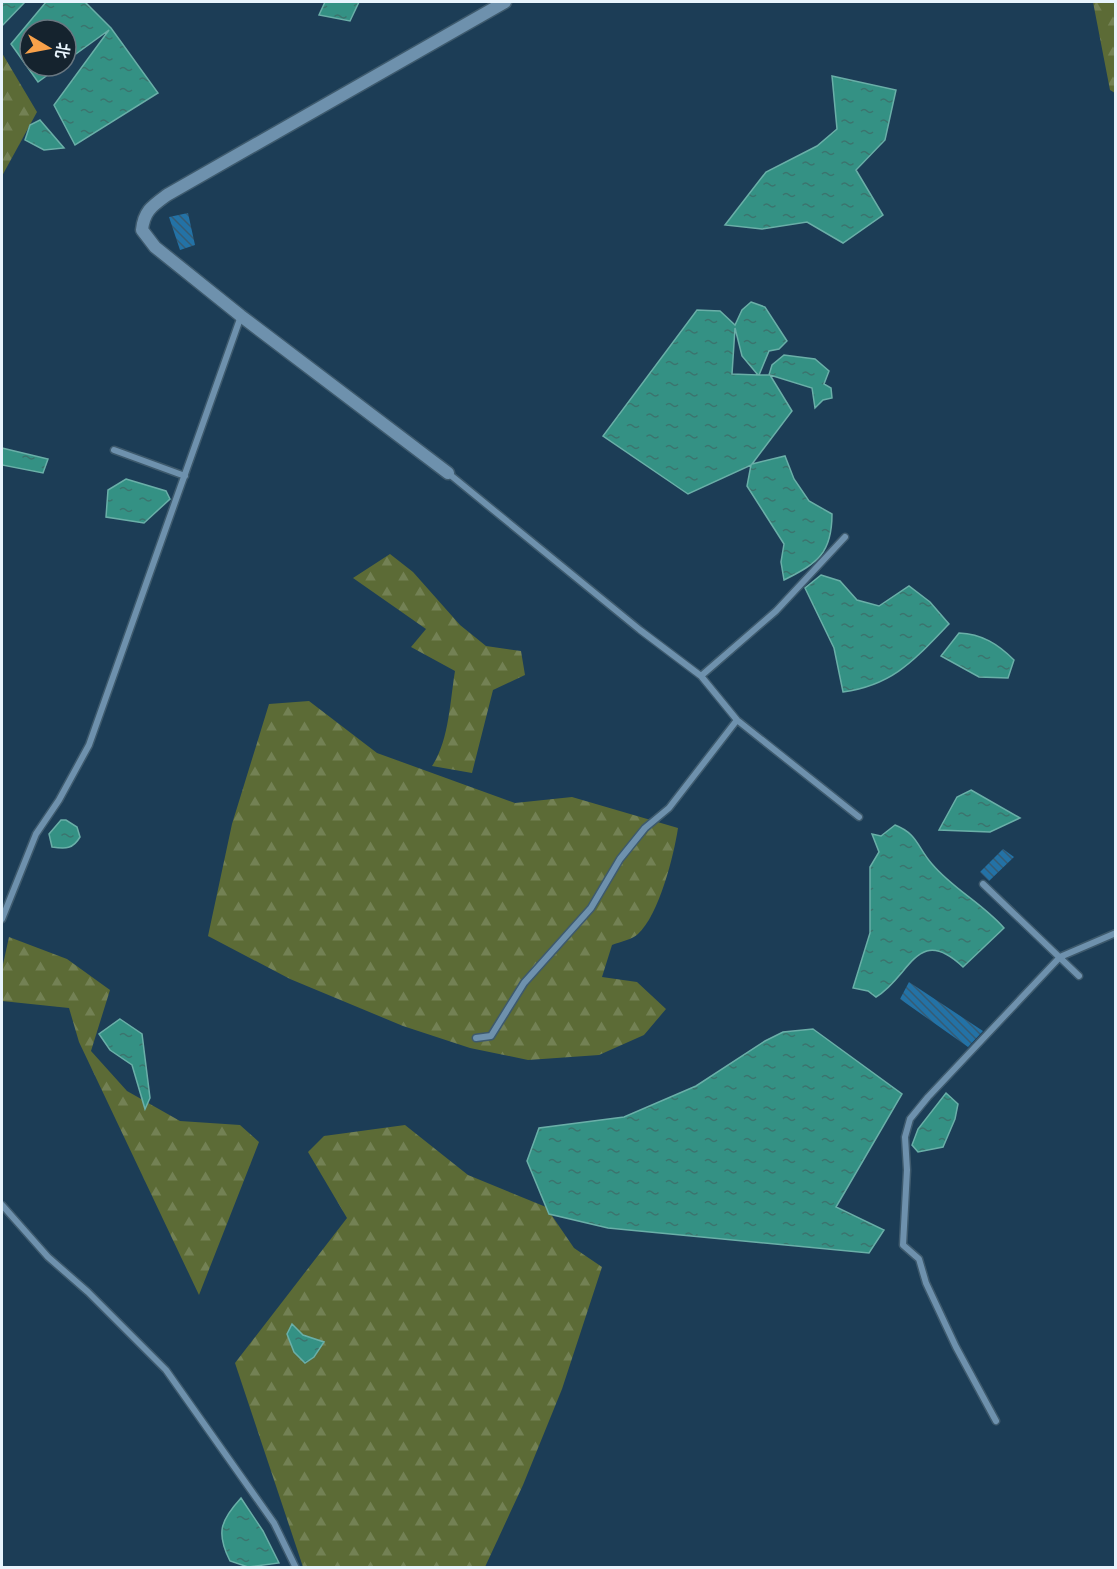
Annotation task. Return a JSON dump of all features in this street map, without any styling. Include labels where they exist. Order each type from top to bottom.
[{"type":"street","points":[[448,474],[241,316],[155,247],[142,230],[143,216],[167,195],[506,2]]},
{"type":"lane","points":[[2,919],[36,834],[59,800],[88,745],[241,316]]},
{"type":"lane","points":[[114,450],[185,476]]},
{"type":"lane","points":[[448,474],[640,630],[701,676],[736,720],[859,817]]},
{"type":"lane","points":[[701,676],[776,611],[845,537]]},
{"type":"lane","points":[[476,1038],[491,1036],[524,983],[591,908],[620,859],[645,828],[669,808],[736,720]]},
{"type":"lane","points":[[983,884],[1079,976]]},
{"type":"lane","points":[[996,1421],[956,1347],[926,1283],[919,1259],[903,1245],[907,1170],[904,1137],[910,1119],[928,1097],[1060,957],[1116,933]]},
{"type":"lane","points":[[2,1205],[48,1257],[166,1370],[274,1523],[296,1568]]},
{"type":"green space","points":[[1093,2],[1115,2],[1115,93],[1110,90]]},
{"type":"green space","points":[[2,53],[37,112],[2,176]]},
{"type":"green space","points":[[390,554],[413,572],[460,625],[486,646],[521,651],[525,675],[493,690],[472,773],[432,766],[438,756],[445,733],[455,671],[411,647],[426,629],[353,578]]},
{"type":"green space","points":[[309,701],[377,753],[515,803],[572,797],[678,828],[669,868],[653,913],[636,936],[612,945],[602,977],[637,982],[666,1009],[644,1035],[599,1055],[528,1060],[470,1048],[403,1026],[290,979],[208,936],[232,824],[269,704]]},
{"type":"green space","points":[[9,937],[67,959],[110,990],[91,1051],[127,1091],[180,1121],[240,1125],[259,1142],[199,1295],[79,1042],[69,1008],[2,1001],[2,969]]},
{"type":"green space","points":[[405,1125],[468,1175],[546,1207],[574,1248],[602,1267],[562,1389],[523,1485],[485,1567],[303,1567],[235,1363],[347,1218],[308,1152],[324,1136]]},
{"type":"water","points":[[2,2],[25,2],[2,26]]},
{"type":"water","points":[[46,2],[85,2],[111,28],[158,93],[75,145],[54,105],[74,78],[78,78],[78,72],[109,30],[78,52],[78,18],[33,18]]},
{"type":"water","points":[[325,2],[359,2],[350,21],[319,15]]},
{"type":"water","points":[[18,36],[18,54],[11,44]]},
{"type":"water","points":[[832,76],[896,90],[885,140],[856,170],[883,215],[843,243],[807,222],[762,229],[725,225],[766,172],[817,146],[837,129]]},
{"type":"water","points":[[40,120],[64,148],[44,150],[25,140],[30,125]]},
{"type":"water","points":[[751,302],[765,307],[787,341],[779,349],[769,351],[759,375],[769,375],[772,365],[784,355],[815,359],[829,371],[824,384],[831,388],[832,398],[823,400],[815,408],[812,388],[770,375],[792,411],[752,464],[785,456],[794,479],[809,501],[832,514],[829,538],[821,555],[806,568],[784,580],[781,562],[784,544],[747,486],[751,465],[688,494],[603,436],[697,310],[720,311],[735,325],[742,310]],"holes":[[[735,328],[742,356],[758,375],[732,374]]]},
{"type":"water","points":[[2,448],[48,459],[43,473],[2,465]]},
{"type":"water","points":[[126,479],[166,491],[170,499],[144,523],[106,517],[108,490]]},
{"type":"water","points":[[821,575],[840,581],[857,600],[879,606],[909,586],[930,602],[949,624],[914,659],[890,677],[861,689],[843,692],[834,648],[805,588]]},
{"type":"water","points":[[959,633],[982,638],[1008,654],[1014,660],[1008,678],[979,677],[941,656]]},
{"type":"water","points":[[971,790],[1020,818],[990,832],[939,830],[957,797]]},
{"type":"water","points":[[61,820],[66,820],[77,827],[80,837],[75,844],[69,847],[52,847],[49,834]]},
{"type":"water","points":[[895,825],[913,837],[940,873],[1004,928],[963,967],[947,955],[935,950],[924,952],[876,997],[868,991],[853,988],[870,933],[870,867],[879,852],[872,834],[881,836]]},
{"type":"water","points":[[120,1019],[142,1034],[150,1098],[145,1109],[132,1065],[110,1050],[99,1034]]},
{"type":"water","points":[[813,1029],[902,1094],[836,1207],[884,1230],[869,1253],[608,1228],[549,1214],[527,1161],[539,1128],[624,1117],[696,1086],[765,1041],[783,1032]]},
{"type":"water","points":[[946,1093],[958,1104],[955,1119],[943,1147],[918,1152],[912,1145],[918,1129]]},
{"type":"water","points":[[292,1324],[303,1335],[324,1342],[314,1357],[305,1363],[294,1352],[287,1334]]},
{"type":"water","points":[[241,1498],[263,1531],[279,1563],[248,1567],[230,1561],[223,1543],[222,1528],[228,1514]]},
{"type":"building","points":[[188,213],[195,245],[180,250],[169,217]]},
{"type":"building","points":[[1003,849],[1014,857],[989,881],[980,872]]},
{"type":"building","points":[[909,982],[983,1031],[968,1047],[900,999]]}]
